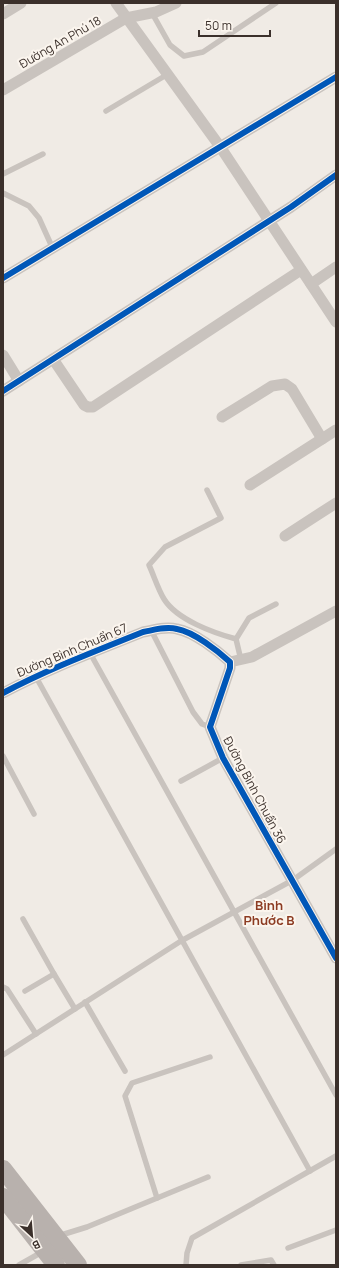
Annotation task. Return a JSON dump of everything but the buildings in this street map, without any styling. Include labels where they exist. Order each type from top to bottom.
[{"type":"main road","points":[[3,1169],[78,1265]]},
{"type":"main road","points":[[3,1197],[56,1265]]},
{"type":"street","points":[[3,14],[21,3]]},
{"type":"street","points":[[116,3],[222,148],[336,322]]},
{"type":"street","name":"Đường An Phú 18","points":[[3,90],[126,18],[152,12],[176,3]]},
{"type":"street","points":[[3,278],[222,148],[336,77]]},
{"type":"street","points":[[3,391],[270,220],[336,175]]},
{"type":"street","points":[[311,284],[336,267]]},
{"type":"street","points":[[53,359],[84,405],[88,407],[93,406],[301,270]]},
{"type":"street","points":[[3,355],[19,381]]},
{"type":"street","points":[[222,418],[272,386],[285,384],[292,389],[322,439]]},
{"type":"street","points":[[250,485],[336,430]]},
{"type":"street","points":[[285,536],[336,503]]},
{"type":"street","points":[[151,630],[178,629],[236,661],[252,657],[336,611]]},
{"type":"street","name":"Đường Bình Chuẩn 67","points":[[3,693],[90,653],[151,630]]},
{"type":"street","name":"Đường Bình Chuẩn 36","points":[[236,661],[230,668],[210,727],[223,758],[335,955]]},
{"type":"lane","points":[[152,12],[170,45],[184,56],[203,52],[276,3]]},
{"type":"lane","points":[[106,111],[168,74]]},
{"type":"lane","points":[[3,174],[43,154]]},
{"type":"lane","points":[[3,193],[29,206],[39,218],[53,249]]},
{"type":"lane","points":[[207,490],[221,518],[166,547],[149,565],[164,599],[172,610],[214,633],[236,639]]},
{"type":"lane","points":[[236,661],[236,639],[249,618],[276,604]]},
{"type":"lane","points":[[151,630],[193,712],[202,724],[210,727]]},
{"type":"lane","points":[[90,653],[336,1095]]},
{"type":"lane","points":[[36,677],[181,941],[310,1171]]},
{"type":"lane","points":[[3,756],[34,814]]},
{"type":"lane","points":[[181,781],[223,758]]},
{"type":"lane","points":[[3,1055],[181,941],[293,880],[336,849]]},
{"type":"lane","points":[[23,919],[75,1009]]},
{"type":"lane","points":[[25,992],[54,974]]},
{"type":"lane","points":[[3,987],[6,989],[36,1034]]},
{"type":"lane","points":[[85,1002],[125,1071]]},
{"type":"lane","points":[[157,1198],[125,1096],[132,1083],[210,1057]]},
{"type":"lane","points":[[186,1265],[187,1253],[192,1238],[336,1156]]},
{"type":"lane","points":[[56,1236],[87,1227],[208,1177]]},
{"type":"lane","points":[[288,1248],[336,1230]]},
{"type":"lane","points":[[19,1265],[44,1250]]},
{"type":"lane","points":[[241,1265],[271,1260],[274,1265]]},
{"type":"cycle path","points":[[3,278],[336,77]]},
{"type":"cycle path","points":[[3,391],[291,207],[336,175]]},
{"type":"cycle path","points":[[3,693],[72,661],[143,632],[156,629],[173,628],[184,631],[205,642],[219,653],[230,662],[230,668],[210,727],[223,758],[336,958]]},
{"type":"district","name":"Bình Phước B","points":[[269,912]]}]
